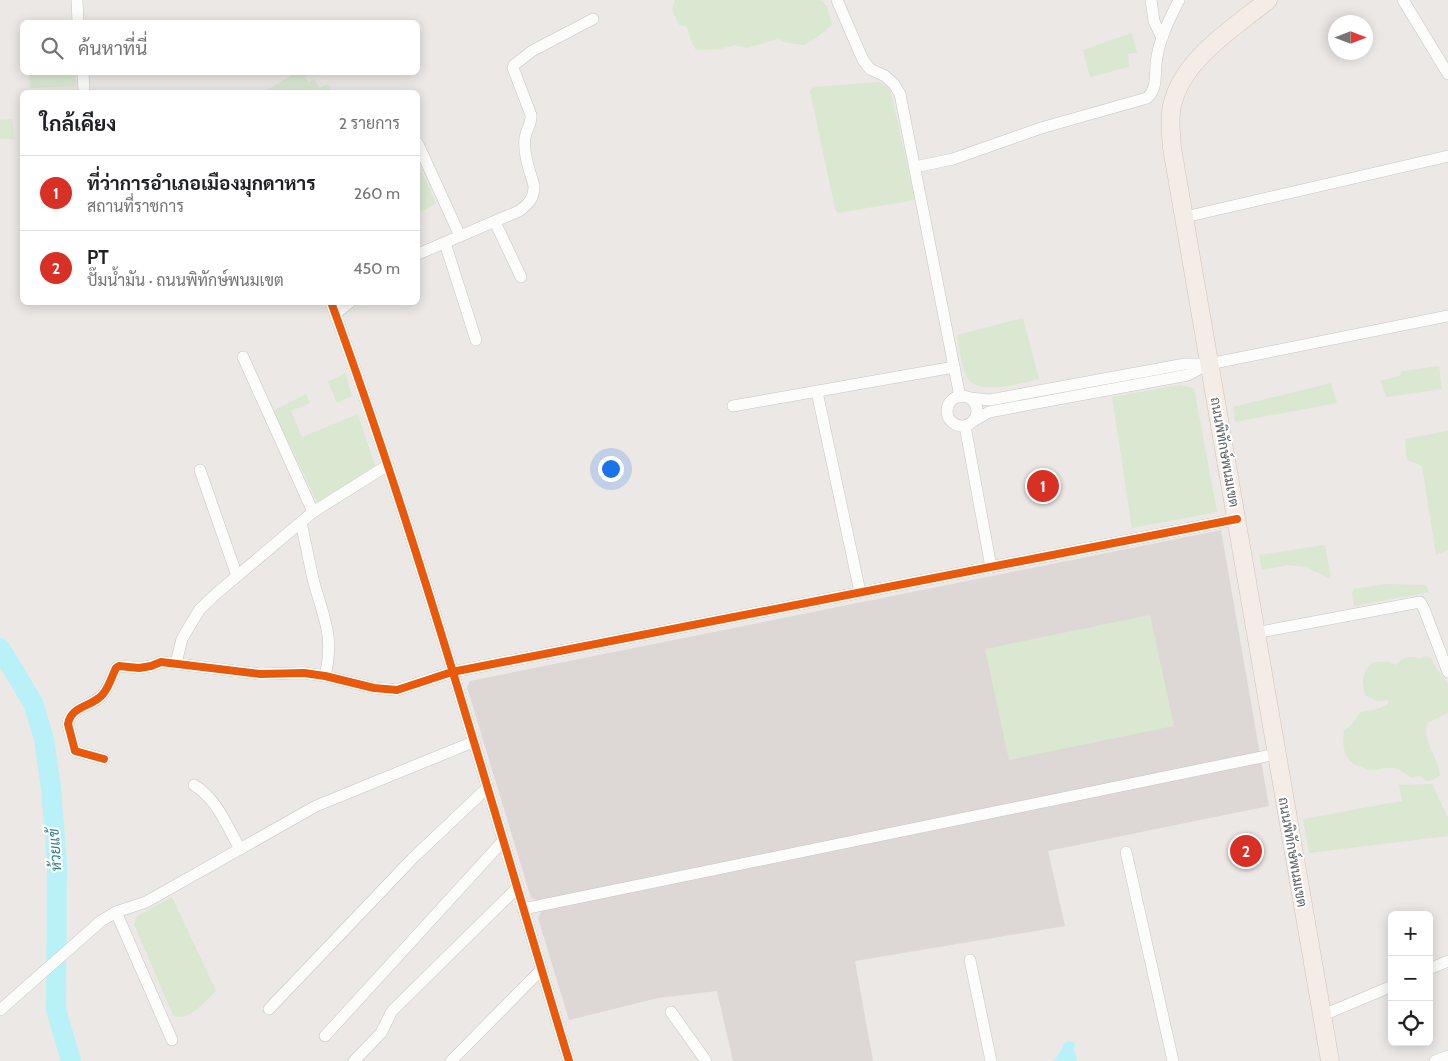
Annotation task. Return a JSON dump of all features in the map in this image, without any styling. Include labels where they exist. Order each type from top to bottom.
[{"type":"main road","name":"ถนนพิทักษ์พนมเขต","points":[[1268,0],[1213,45],[1184,75],[1172,106],[1170,126],[1172,148],[1330,1061]]},
{"type":"street","points":[[76,0],[78,20]]},
{"type":"street","points":[[1151,0],[1154,21],[1162,38]]},
{"type":"street","points":[[915,167],[953,159],[1041,128],[1147,98],[1154,87],[1157,52],[1180,0]]},
{"type":"street","points":[[1403,0],[1448,74]]},
{"type":"street","points":[[839,1],[864,60],[870,69],[885,76],[894,84],[900,94],[954,367],[965,398],[974,402],[977,412],[969,424],[992,567]]},
{"type":"street","points":[[420,253],[495,222],[525,207],[531,201],[534,193],[524,144],[525,134],[532,120],[513,68],[514,65],[532,51],[593,19]]},
{"type":"street","points":[[83,75],[84,90]]},
{"type":"street","points":[[420,148],[460,236]]},
{"type":"street","points":[[1185,217],[1448,156]]},
{"type":"street","points":[[495,222],[521,277]]},
{"type":"street","points":[[445,243],[476,340]]},
{"type":"street","points":[[332,305],[388,465],[569,1061]]},
{"type":"street","points":[[335,314],[346,305]]},
{"type":"street","points":[[1209,364],[1188,374],[989,412],[969,424],[956,425],[949,418],[948,414],[949,404],[952,401],[965,398],[990,400],[1185,364],[1209,364],[1448,316]]},
{"type":"street","points":[[243,357],[313,512]]},
{"type":"street","points":[[733,406],[954,367]]},
{"type":"street","points":[[817,392],[860,592]]},
{"type":"street","points":[[176,664],[182,639],[200,609],[313,512],[388,465]]},
{"type":"street","points":[[200,470],[237,576]]},
{"type":"street","points":[[104,759],[75,751],[68,724],[74,711],[104,693],[117,666],[139,668],[161,662],[260,674],[304,673],[374,688],[397,690],[452,672],[1236,519]]},
{"type":"street","points":[[301,522],[313,580],[329,637],[328,662],[324,676]]},
{"type":"street","points":[[1255,633],[1420,602],[1448,672]]},
{"type":"street","points":[[0,1010],[101,921],[116,912],[146,902],[316,806],[473,742]]},
{"type":"street","points":[[523,909],[1276,754]]},
{"type":"street","points":[[194,785],[204,791],[212,800],[240,848]]},
{"type":"street","points":[[269,1009],[412,858],[487,788]]},
{"type":"street","points":[[324,1036],[503,841]]},
{"type":"street","points":[[1126,852],[1174,1061]]},
{"type":"street","points":[[354,1061],[381,1033],[392,1011],[517,888]]},
{"type":"street","points":[[116,912],[172,1040]]},
{"type":"street","points":[[970,960],[992,1061]]},
{"type":"street","points":[[1433,967],[1448,961]]},
{"type":"street","points":[[452,1061],[541,970]]},
{"type":"street","points":[[1321,1016],[1388,988]]},
{"type":"street","points":[[671,1012],[706,1061]]},
{"type":"street","points":[[1435,1061],[1448,1056]]},
{"type":"shaded area","points":[[1221,530],[1269,806],[1048,851],[1065,926],[855,961],[873,1061],[733,1061],[717,991],[658,998],[569,1020],[538,918],[542,910],[539,901],[531,898],[467,687],[470,681]]},
{"type":"green space","points":[[675,0],[820,0],[827,6],[832,25],[815,39],[804,45],[777,39],[747,48],[734,45],[721,49],[696,50],[687,27],[679,25],[672,9]]},
{"type":"green space","points":[[1132,33],[1137,53],[1128,54],[1129,67],[1090,77],[1083,50]]},
{"type":"green space","points":[[29,75],[75,75],[76,86],[30,88]]},
{"type":"green space","points":[[292,75],[308,75],[305,77],[309,82],[314,79],[320,88],[327,84],[332,90],[267,90]]},
{"type":"green space","points":[[879,82],[889,88],[891,93],[915,200],[838,213],[835,209],[810,91],[813,87]]},
{"type":"green space","points":[[12,119],[14,139],[0,139],[0,120]]},
{"type":"green space","points":[[420,168],[436,203],[420,212]]},
{"type":"green space","points":[[1023,318],[1039,379],[1000,387],[980,386],[972,383],[963,368],[957,335]]},
{"type":"green space","points":[[1439,366],[1442,389],[1387,397],[1380,381],[1400,376],[1402,371]]},
{"type":"green space","points":[[345,373],[352,396],[337,403],[328,382]]},
{"type":"green space","points":[[1331,383],[1337,403],[1235,422],[1233,407]]},
{"type":"green space","points":[[1180,385],[1194,388],[1217,512],[1132,528],[1112,397]]},
{"type":"green space","points":[[306,394],[310,403],[291,411],[302,437],[358,414],[375,466],[318,503],[273,411]]},
{"type":"green space","points":[[1448,431],[1448,550],[1436,555],[1422,466],[1407,460],[1405,439]]},
{"type":"green space","points":[[1325,545],[1331,579],[1306,567],[1287,565],[1262,570],[1259,555]]},
{"type":"green space","points":[[1387,584],[1426,585],[1429,592],[1354,606],[1352,594],[1354,589]]},
{"type":"green space","points":[[1150,615],[1174,726],[1009,760],[985,649]]},
{"type":"green space","points":[[1425,656],[1431,658],[1448,685],[1448,713],[1427,723],[1426,730],[1428,743],[1439,768],[1440,775],[1433,780],[1426,781],[1420,776],[1411,778],[1396,769],[1371,770],[1352,762],[1348,759],[1344,749],[1344,731],[1361,712],[1375,710],[1388,704],[1388,700],[1377,701],[1365,695],[1363,681],[1366,669],[1373,662],[1388,662],[1396,665],[1401,660],[1407,658],[1420,659]]},
{"type":"green space","points":[[1432,784],[1448,818],[1448,836],[1309,853],[1303,819],[1402,801],[1399,785]]},
{"type":"green space","points":[[172,897],[216,991],[196,1010],[190,1014],[178,1017],[173,1015],[134,924],[139,915]]},
{"type":"water","points":[[1068,1041],[1073,1042],[1075,1046],[1074,1050],[1077,1061],[1054,1061],[1061,1051],[1063,1044]]},
{"type":"waterway","name":"ห้วยแข้","points":[[0,648],[33,703],[44,739],[51,788],[57,863],[56,1009],[71,1061]]},
{"type":"cycle path","points":[[332,305],[396,490],[426,585],[569,1061]]},
{"type":"cycle path","points":[[104,759],[75,751],[68,724],[73,713],[94,702],[103,694],[116,668],[119,666],[139,668],[161,662],[260,674],[304,673],[374,688],[397,690],[452,672],[1237,519]]},
{"type":"place","name":"ที่ว่าการอำเภอเมืองมุกดาหาร","points":[[1043,486]]},
{"type":"place","name":"PT","points":[[1246,851]]}]
